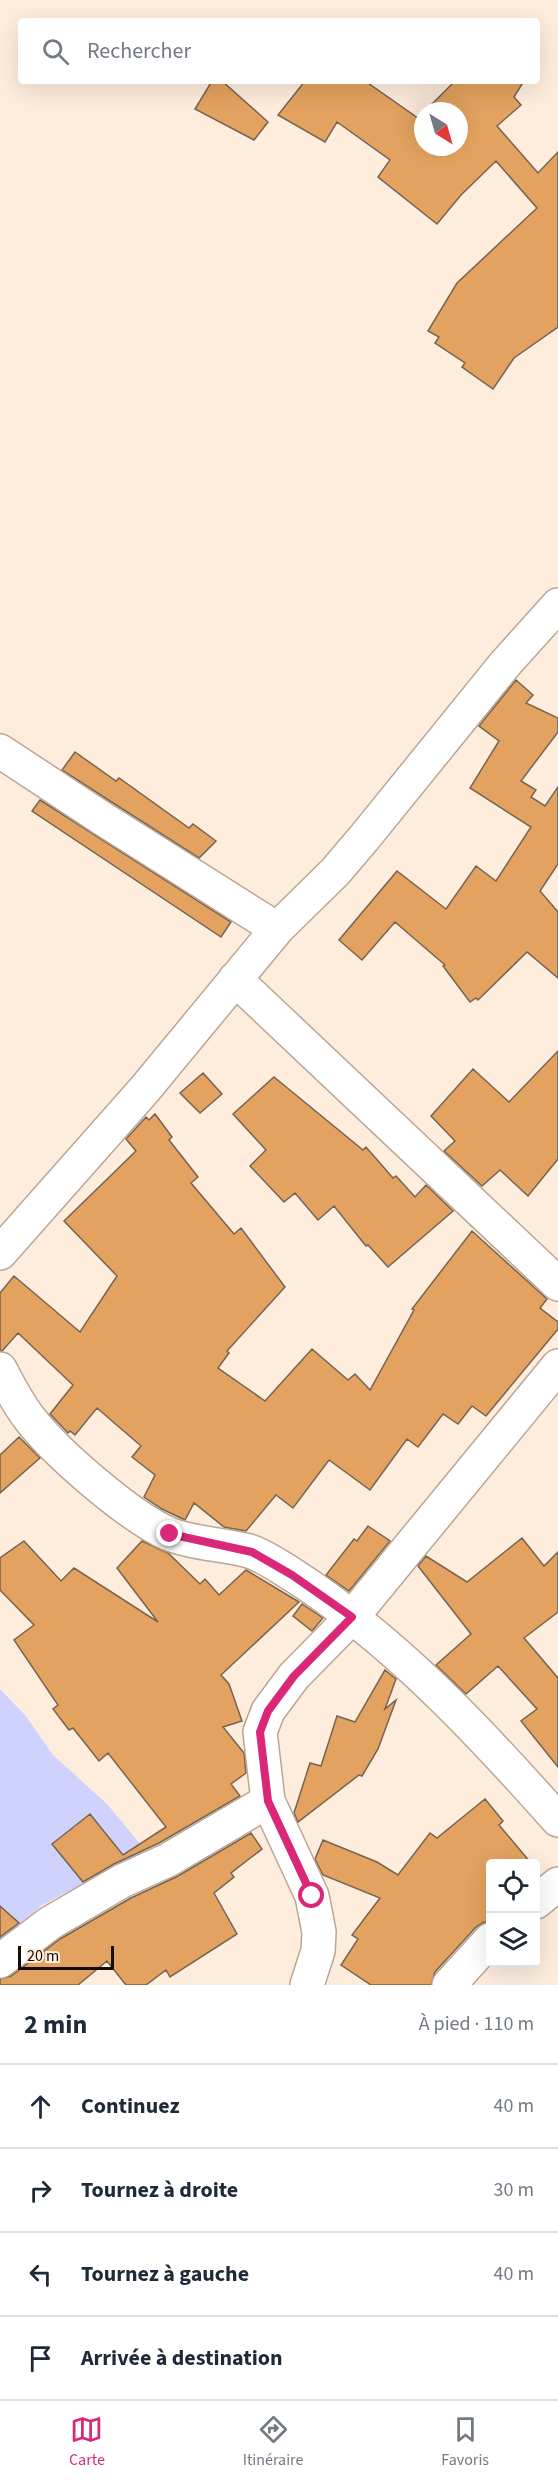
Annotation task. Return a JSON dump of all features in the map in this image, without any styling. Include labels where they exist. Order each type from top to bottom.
[{"type":"street","points":[[1,1248],[145,1089],[277,929],[350,855],[505,664],[558,605]]},
{"type":"street","points":[[0,751],[277,929]]},
{"type":"street","points":[[235,979],[558,1284]]},
{"type":"street","points":[[307,1985],[318,1951],[319,1932],[312,1896],[268,1801],[260,1732],[268,1711],[294,1676],[352,1617],[558,1366]]},
{"type":"street","points":[[0,1369],[13,1394],[31,1420],[67,1457],[103,1489],[144,1519],[170,1534],[252,1552],[292,1575],[352,1617],[397,1655],[500,1755],[558,1820]]},
{"type":"street","points":[[0,1961],[50,1923],[122,1881],[168,1860],[268,1801]]},
{"type":"street","points":[[540,1899],[558,1884]]},
{"type":"street","points":[[449,1985],[486,1944]]},
{"type":"shaded area","points":[[0,1689],[25,1715],[53,1755],[107,1804],[146,1851],[42,1905],[0,1944]]},
{"type":"building","points":[[210,84],[225,84],[268,122],[254,140],[195,109]]},
{"type":"building","points":[[303,84],[369,84],[414,115],[414,156],[468,156],[468,102],[434,102],[452,84],[522,84],[514,97],[521,105],[497,126],[538,173],[558,152],[558,327],[514,358],[493,389],[462,367],[465,363],[435,343],[439,337],[428,331],[457,283],[537,208],[496,161],[461,195],[437,224],[378,177],[390,160],[337,122],[325,142],[278,115]]},
{"type":"building","points":[[516,680],[533,695],[526,703],[558,718],[558,732],[521,781],[536,790],[531,797],[545,806],[558,787],[558,864],[540,891],[558,912],[558,978],[527,952],[478,1000],[476,998],[470,1002],[443,966],[445,965],[395,922],[362,960],[339,940],[397,871],[446,909],[476,866],[496,881],[531,827],[470,788],[499,741],[479,726]]},
{"type":"building","points":[[75,752],[116,781],[119,778],[189,828],[193,824],[216,841],[199,858],[62,770]]},
{"type":"building","points":[[40,800],[231,922],[221,937],[32,811]]},
{"type":"building","points":[[558,1051],[558,1159],[528,1196],[500,1170],[482,1186],[444,1151],[455,1141],[431,1116],[473,1069],[509,1102]]},
{"type":"building","points":[[203,1073],[222,1094],[200,1113],[180,1093]]},
{"type":"building","points":[[274,1077],[363,1150],[366,1147],[393,1178],[396,1176],[415,1197],[426,1185],[453,1211],[388,1267],[368,1245],[366,1246],[334,1206],[318,1220],[295,1193],[284,1202],[250,1166],[266,1150],[233,1114]]},
{"type":"building","points":[[155,1114],[172,1137],[169,1140],[198,1177],[191,1183],[234,1234],[241,1228],[285,1287],[227,1351],[229,1353],[218,1368],[265,1401],[312,1349],[348,1380],[355,1374],[370,1390],[414,1310],[412,1309],[472,1231],[547,1299],[540,1308],[558,1322],[558,1329],[486,1416],[472,1406],[458,1424],[443,1414],[418,1447],[407,1439],[370,1490],[329,1460],[293,1508],[276,1495],[246,1531],[224,1527],[194,1503],[185,1520],[162,1509],[144,1497],[155,1475],[132,1457],[141,1446],[97,1408],[75,1435],[70,1431],[68,1433],[50,1414],[73,1385],[18,1333],[2,1351],[0,1350],[0,1293],[14,1276],[80,1332],[117,1276],[64,1221],[136,1151],[126,1139],[146,1117],[149,1120]]},
{"type":"building","points":[[19,1437],[40,1458],[0,1493],[0,1455]]},
{"type":"building","points":[[368,1526],[390,1541],[349,1591],[326,1575],[354,1539],[357,1541]]},
{"type":"building","points":[[522,1538],[544,1566],[558,1552],[558,1612],[524,1638],[558,1678],[558,1767],[521,1721],[537,1709],[498,1666],[466,1694],[436,1665],[471,1634],[418,1566],[426,1556],[467,1582]]},
{"type":"building","points":[[24,1541],[61,1581],[74,1568],[158,1622],[117,1568],[142,1541],[168,1553],[200,1584],[205,1579],[219,1595],[246,1570],[299,1602],[221,1675],[229,1684],[242,1721],[223,1727],[244,1753],[246,1773],[231,1784],[240,1796],[159,1843],[114,1864],[83,1882],[52,1844],[90,1814],[123,1855],[166,1827],[108,1753],[99,1761],[73,1728],[69,1730],[53,1709],[58,1705],[14,1640],[34,1625],[0,1590],[0,1558]]},
{"type":"building","points":[[302,1604],[323,1618],[312,1631],[293,1616]]},
{"type":"building","points":[[385,1670],[396,1679],[385,1709],[396,1700],[378,1749],[362,1776],[359,1775],[298,1822],[294,1813],[310,1763],[321,1766],[337,1716],[355,1722]]},
{"type":"building","points":[[485,1799],[503,1821],[499,1825],[528,1859],[486,1859],[486,1922],[476,1927],[435,1972],[431,1985],[371,1985],[341,1965],[358,1939],[352,1935],[380,1898],[323,1875],[315,1859],[323,1840],[377,1862],[398,1875],[430,1833],[437,1838]]},
{"type":"building","points":[[251,1833],[262,1849],[231,1873],[234,1877],[214,1893],[237,1934],[170,1977],[166,1970],[146,1985],[126,1985],[107,1961],[78,1985],[0,1985],[0,1979],[11,1976],[60,1939],[131,1898],[178,1876]]},
{"type":"building","points":[[0,1906],[19,1923],[0,1937]]},
{"type":"route","points":[[170,1534],[252,1552],[292,1575],[352,1617],[294,1676],[268,1711],[260,1732],[268,1801],[312,1896]]}]
